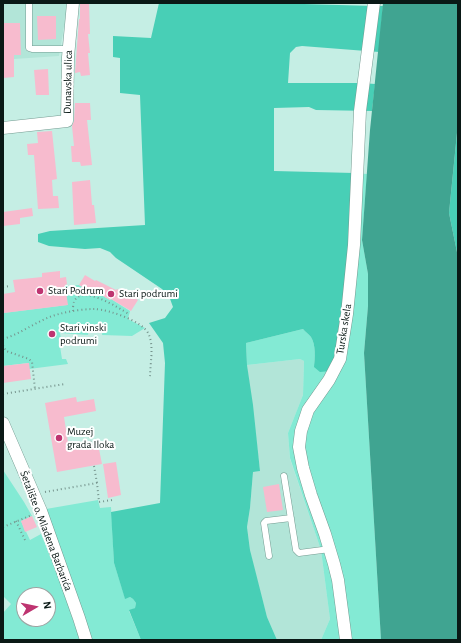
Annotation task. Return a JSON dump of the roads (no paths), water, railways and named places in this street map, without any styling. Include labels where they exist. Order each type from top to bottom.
[{"type":"street","name":"Dunavska ulica","points":[[3,128],[67,121],[72,3]]},
{"type":"street","name":"Turska skela","points":[[346,640],[338,580],[330,549],[311,495],[299,447],[301,431],[308,410],[329,380],[340,359],[347,314],[354,245],[360,111],[374,3]]},
{"type":"street","name":"Šetalište o. Mladena Barbarića","points":[[3,423],[41,511],[80,618],[86,640]]},
{"type":"lane","points":[[30,3],[29,48],[69,49]]},
{"type":"lane","points":[[284,476],[296,550],[299,553],[330,549]]},
{"type":"lane","points":[[269,556],[264,523],[266,521],[291,518]]},
{"type":"place","name":"Stari Podrum","points":[[40,291]]},
{"type":"place","name":"Stari podrumi","points":[[111,294]]},
{"type":"place","name":"Stari vinski podrumi","points":[[52,334]]},
{"type":"place","name":"Muzej grada Iloka","points":[[59,438]]}]
